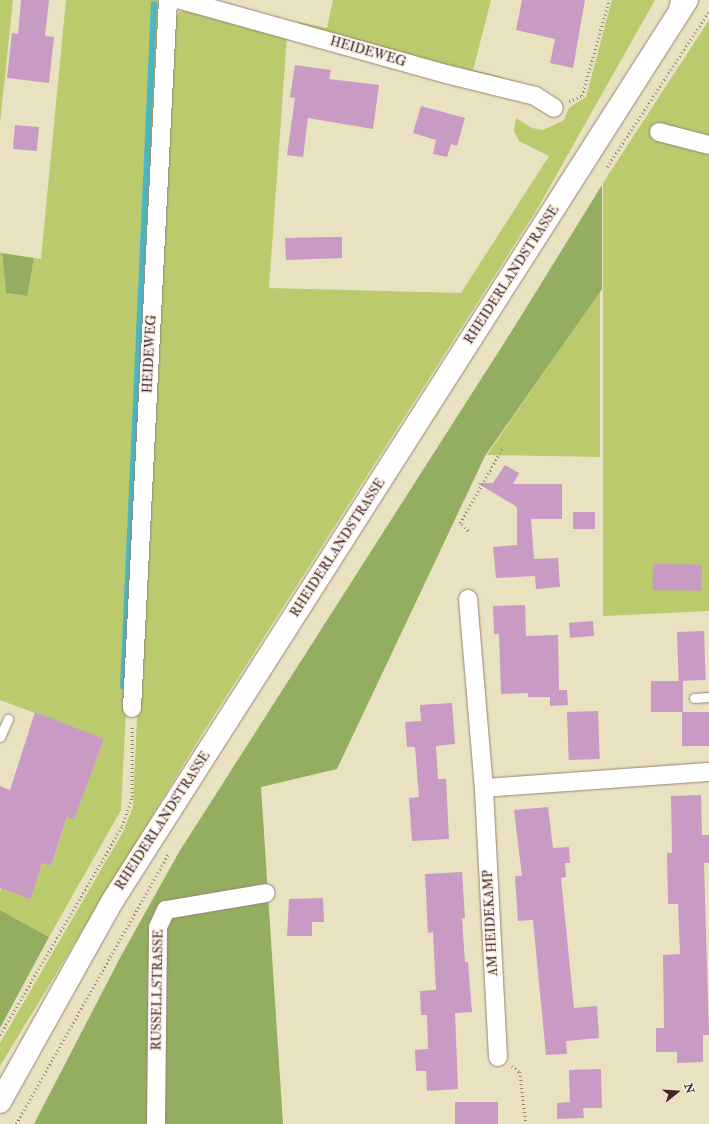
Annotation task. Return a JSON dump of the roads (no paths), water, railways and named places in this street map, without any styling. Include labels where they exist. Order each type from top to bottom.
[{"type":"main road","name":"RHEIDERLANDSTRASSE","points":[[0,1102],[113,900],[683,4]]},
{"type":"street","name":"HEIDEWEG","points":[[132,708],[168,0]]},
{"type":"street","name":"HEIDEWEG","points":[[188,1],[446,74],[535,96],[554,108]]},
{"type":"street","points":[[659,132],[709,145]]},
{"type":"street","name":"AM HEIDEKAMP","points":[[468,599],[484,788],[498,1057]]},
{"type":"street","points":[[484,788],[709,772]]},
{"type":"street","name":"RUSSELLSTRASSE","points":[[156,1124],[158,927],[166,910],[266,893]]},
{"type":"lane","points":[[694,698],[709,697]]},
{"type":"lane","points":[[0,737],[8,719]]},
{"type":"waterway","points":[[123,687],[154,5]]}]
